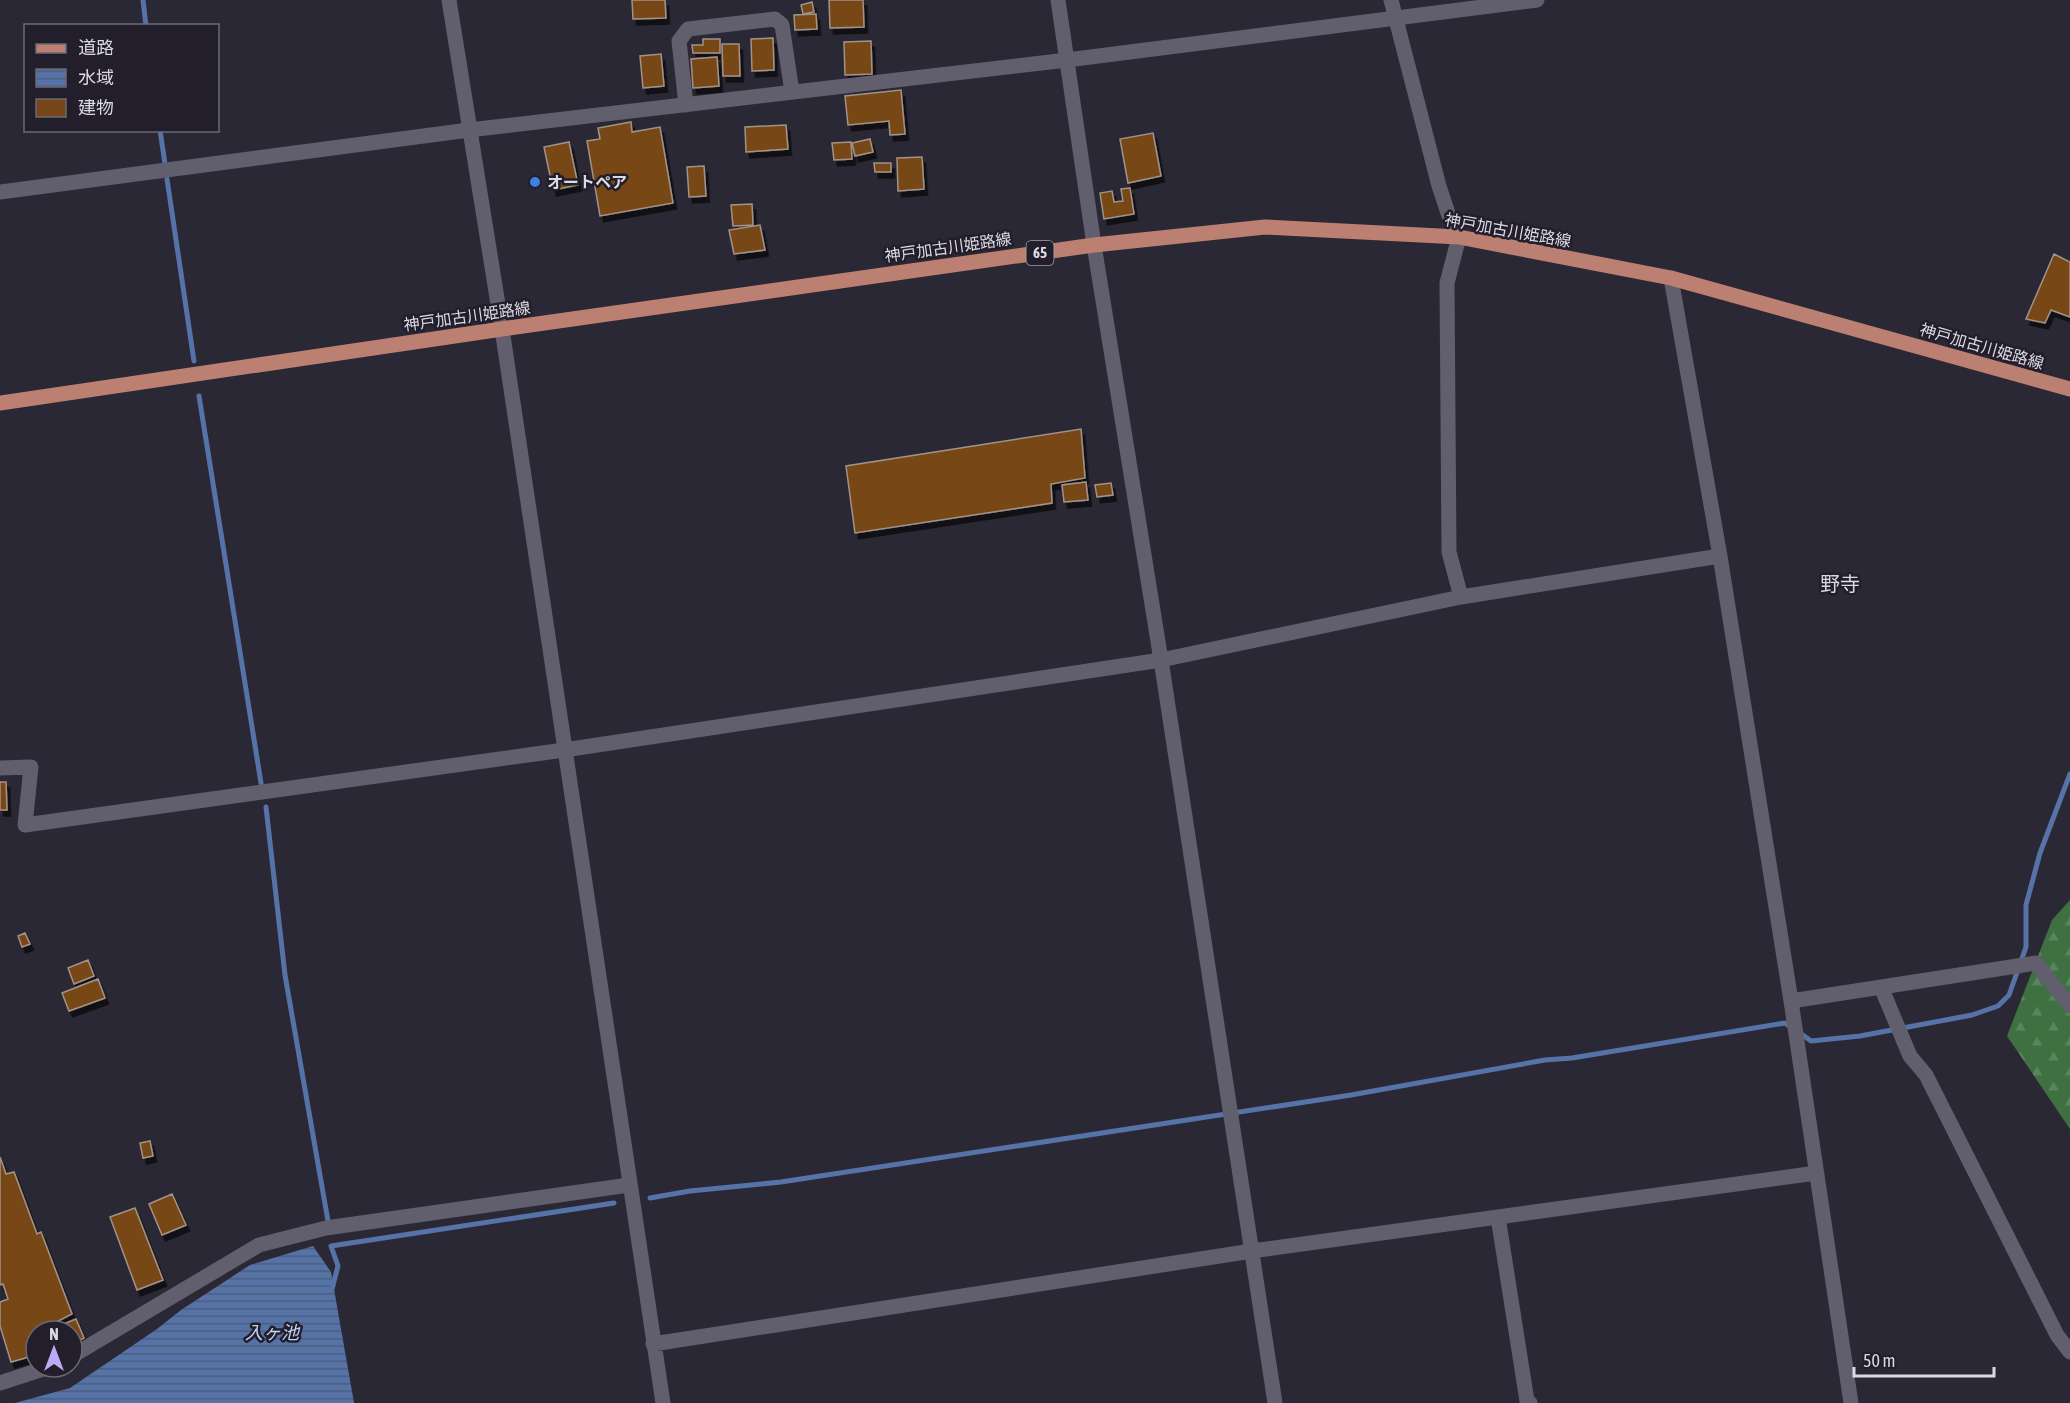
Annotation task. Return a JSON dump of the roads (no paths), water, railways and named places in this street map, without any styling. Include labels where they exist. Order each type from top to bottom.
[{"type":"main road","name":"神戸加古川姫路線","points":[[0,403],[1094,245],[1264,227],[1459,237],[1671,278],[2070,389]]},
{"type":"street","points":[[449,0],[502,329],[663,1403]]},
{"type":"street","points":[[1058,0],[1094,245],[1161,660],[1275,1403]]},
{"type":"street","points":[[1391,0],[1439,186],[1450,219],[1459,237],[1447,283],[1449,552],[1461,597]]},
{"type":"street","points":[[0,192],[469,130],[1067,60],[1537,0]]},
{"type":"street","points":[[686,105],[679,41],[688,29],[775,19],[782,25],[792,92]]},
{"type":"street","points":[[1671,278],[1720,556],[1791,1001],[1851,1403]]},
{"type":"street","points":[[0,768],[31,767],[25,825],[564,750],[1161,660],[1461,597],[1720,556]]},
{"type":"street","points":[[1791,1001],[2036,963],[2070,1006]]},
{"type":"street","points":[[1881,987],[1910,1056],[1926,1075],[2057,1335],[2070,1352]]},
{"type":"street","points":[[653,1344],[1252,1251],[1816,1173]]},
{"type":"street","points":[[84,1349],[259,1245],[326,1228],[629,1185]]},
{"type":"street","points":[[1498,1217],[1527,1401],[1530,1403]]},
{"type":"street","points":[[0,1383],[24,1375]]},
{"type":"water","name":"入ヶ池","points":[[313,1246],[331,1272],[354,1403],[15,1403],[70,1388],[250,1265]]},
{"type":"waterway","points":[[143,0],[146,24]]},
{"type":"waterway","points":[[160,132],[165,164]]},
{"type":"waterway","points":[[167,179],[194,361]]},
{"type":"waterway","points":[[199,396],[261,783]]},
{"type":"waterway","points":[[1800,1033],[1811,1041],[1860,1036],[1972,1015],[1998,1006],[2009,995],[2026,947],[2026,905],[2040,853],[2070,774]]},
{"type":"waterway","points":[[266,807],[285,975],[328,1221]]},
{"type":"waterway","points":[[650,1198],[690,1191],[781,1182],[1351,1095],[1545,1060],[1572,1058],[1785,1023],[1792,1028]]},
{"type":"waterway","points":[[332,1289],[338,1266],[331,1246],[614,1203]]},
{"type":"place","name":"オートペア","points":[[535,182]]},
{"type":"district","name":"野寺","points":[[1840,584]]}]
